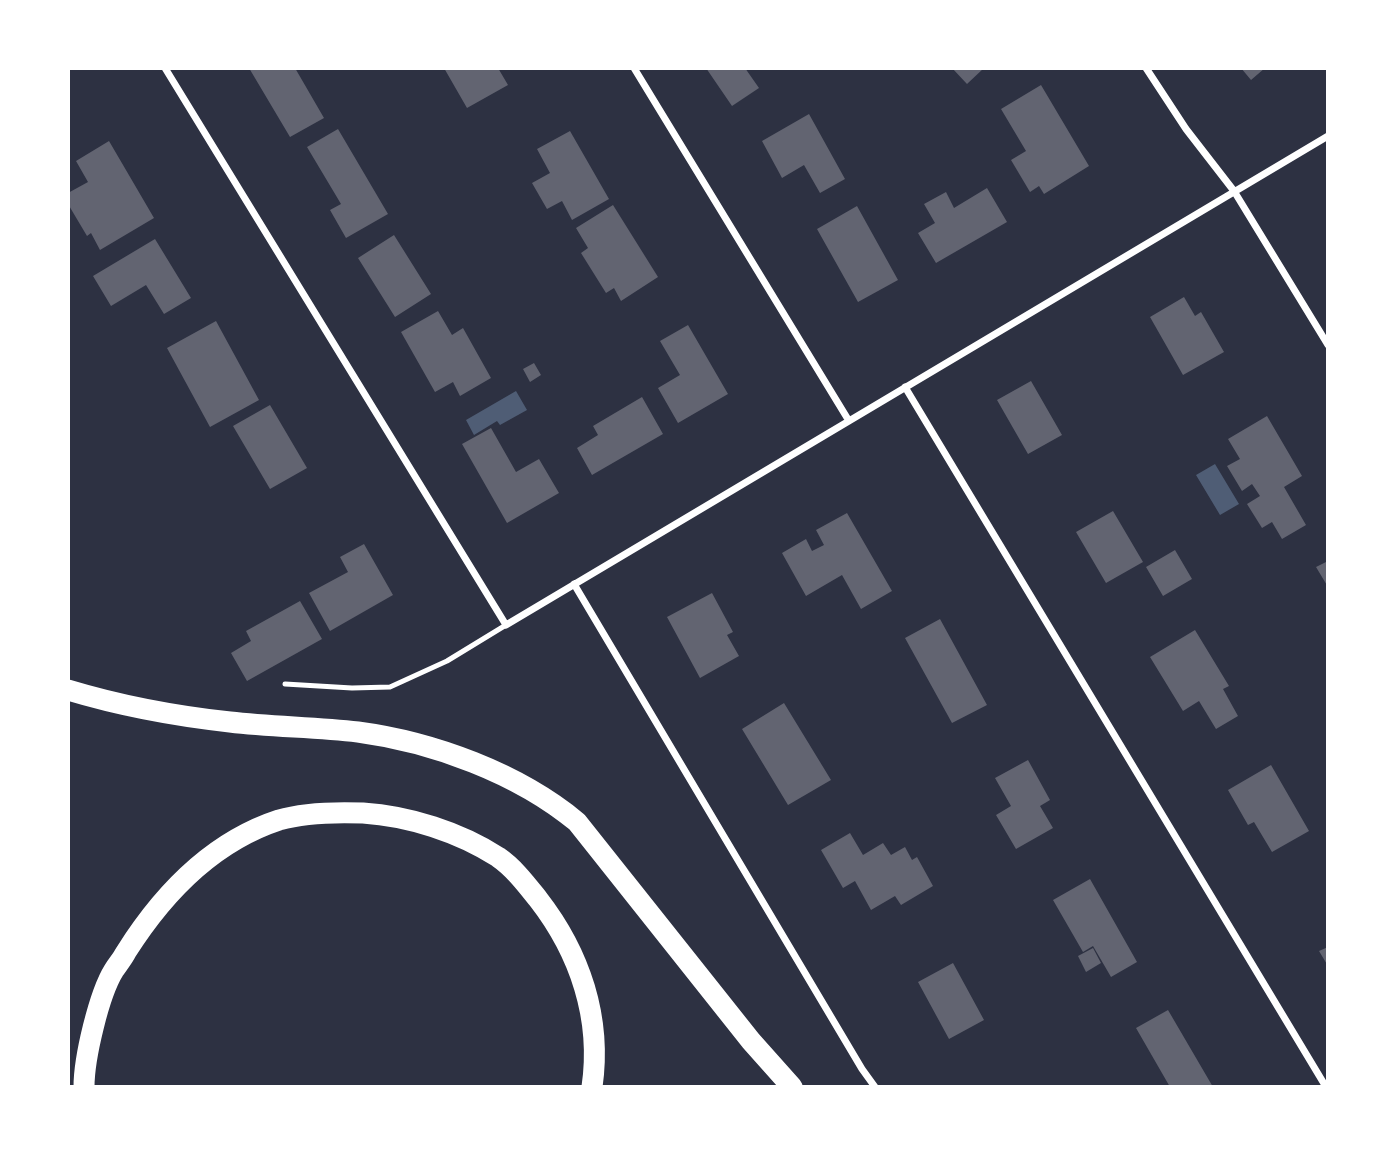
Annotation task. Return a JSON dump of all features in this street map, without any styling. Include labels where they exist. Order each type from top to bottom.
[{"type":"highway","points":[[68,690],[180,716],[357,732],[401,739],[460,758],[516,782],[561,808],[577,822],[751,1041],[792,1087]]},
{"type":"highway","points":[[84,1087],[84,1073],[95,1021],[113,971],[161,902],[192,871],[246,834],[280,820],[303,815],[344,812],[379,814],[422,824],[477,846],[499,858],[516,873],[555,921],[575,956],[593,1024],[592,1087]]},
{"type":"street","points":[[165,68],[506,625],[1328,136]]},
{"type":"street","points":[[634,68],[849,421]]},
{"type":"street","points":[[1146,68],[1186,129],[1234,191],[1328,345]]},
{"type":"street","points":[[905,387],[1325,1087]]},
{"type":"street","points":[[574,584],[875,1087]]},
{"type":"lane","points":[[285,684],[390,687],[447,662],[506,625]]},
{"type":"water","points":[[516,391],[527,410],[500,425],[497,421],[474,435],[466,420]]},
{"type":"water","points":[[1215,464],[1239,504],[1220,515],[1196,475]]},
{"type":"building","points":[[249,68],[295,68],[324,118],[290,137]]},
{"type":"building","points":[[444,68],[498,68],[508,85],[467,108]]},
{"type":"building","points":[[706,68],[745,68],[759,88],[732,106]]},
{"type":"building","points":[[952,68],[984,68],[967,84]]},
{"type":"building","points":[[1241,68],[1265,68],[1251,80]]},
{"type":"building","points":[[1041,85],[1089,166],[1044,194],[1039,186],[1030,192],[1011,160],[1026,151],[1001,109]]},
{"type":"building","points":[[809,114],[845,179],[820,193],[804,165],[782,178],[762,141]]},
{"type":"building","points":[[338,129],[388,214],[346,238],[330,210],[341,204],[307,147]]},
{"type":"building","points":[[570,131],[609,199],[572,220],[562,201],[547,209],[532,183],[550,173],[537,149]]},
{"type":"building","points":[[109,141],[154,218],[100,250],[91,233],[87,236],[68,204],[68,193],[88,182],[76,161]]},
{"type":"building","points":[[987,188],[1007,222],[936,263],[918,233],[935,223],[924,204],[946,192],[954,208]]},
{"type":"building","points":[[613,205],[658,277],[621,301],[614,288],[606,293],[581,253],[588,248],[576,228]]},
{"type":"building","points":[[857,206],[898,280],[858,302],[817,229]]},
{"type":"building","points":[[394,235],[431,294],[395,317],[358,258]]},
{"type":"building","points":[[155,239],[191,298],[164,314],[146,285],[111,306],[93,276]]},
{"type":"building","points":[[1184,297],[1195,316],[1201,312],[1224,352],[1183,375],[1150,317]]},
{"type":"building","points":[[438,311],[452,335],[463,328],[491,378],[460,396],[453,382],[435,392],[401,332]]},
{"type":"building","points":[[216,321],[259,400],[210,427],[167,348]]},
{"type":"building","points":[[688,325],[728,394],[678,423],[658,388],[680,375],[660,341]]},
{"type":"building","points":[[534,363],[541,375],[530,382],[523,369]]},
{"type":"building","points":[[1031,381],[1062,435],[1028,454],[997,400]]},
{"type":"building","points":[[642,397],[663,434],[592,475],[577,448],[598,435],[593,426]]},
{"type":"building","points":[[270,405],[307,468],[270,489],[233,426]]},
{"type":"building","points":[[1267,416],[1302,476],[1284,487],[1306,525],[1282,539],[1272,522],[1262,528],[1247,504],[1260,496],[1252,484],[1242,491],[1227,466],[1240,459],[1228,439]]},
{"type":"building","points":[[491,428],[516,472],[539,459],[559,493],[507,523],[462,444]]},
{"type":"building","points":[[1113,511],[1143,562],[1106,583],[1076,532]]},
{"type":"building","points":[[847,513],[892,591],[861,609],[842,575],[806,596],[782,553],[806,539],[812,551],[824,545],[816,530]]},
{"type":"building","points":[[364,544],[393,595],[330,631],[309,593],[348,572],[340,557]]},
{"type":"building","points":[[1175,550],[1192,579],[1163,596],[1146,567]]},
{"type":"building","points":[[1328,561],[1328,587],[1316,567]]},
{"type":"building","points":[[712,593],[733,632],[727,635],[739,656],[700,678],[667,617]]},
{"type":"building","points":[[300,601],[322,639],[247,681],[231,653],[251,641],[246,631]]},
{"type":"building","points":[[940,619],[987,705],[952,723],[905,638]]},
{"type":"building","points":[[1195,630],[1229,686],[1223,689],[1238,716],[1216,729],[1199,701],[1183,711],[1150,657]]},
{"type":"building","points":[[784,703],[831,780],[788,805],[742,729]]},
{"type":"building","points":[[1028,760],[1050,800],[1040,806],[1053,828],[1016,849],[996,815],[1011,806],[995,778]]},
{"type":"building","points":[[1271,765],[1309,831],[1272,852],[1254,822],[1248,825],[1228,790]]},
{"type":"building","points":[[850,833],[863,855],[883,843],[891,855],[905,847],[912,860],[917,857],[933,886],[901,905],[895,896],[871,910],[855,881],[843,888],[821,850]]},
{"type":"building","points":[[1090,879],[1137,962],[1111,977],[1093,946],[1083,952],[1053,900]]},
{"type":"building","points":[[1328,947],[1328,966],[1319,951]]},
{"type":"building","points":[[1093,948],[1101,963],[1086,972],[1078,956]]},
{"type":"building","points":[[953,963],[984,1020],[949,1039],[918,982]]},
{"type":"building","points":[[1168,1010],[1213,1087],[1170,1087],[1136,1028]]}]
